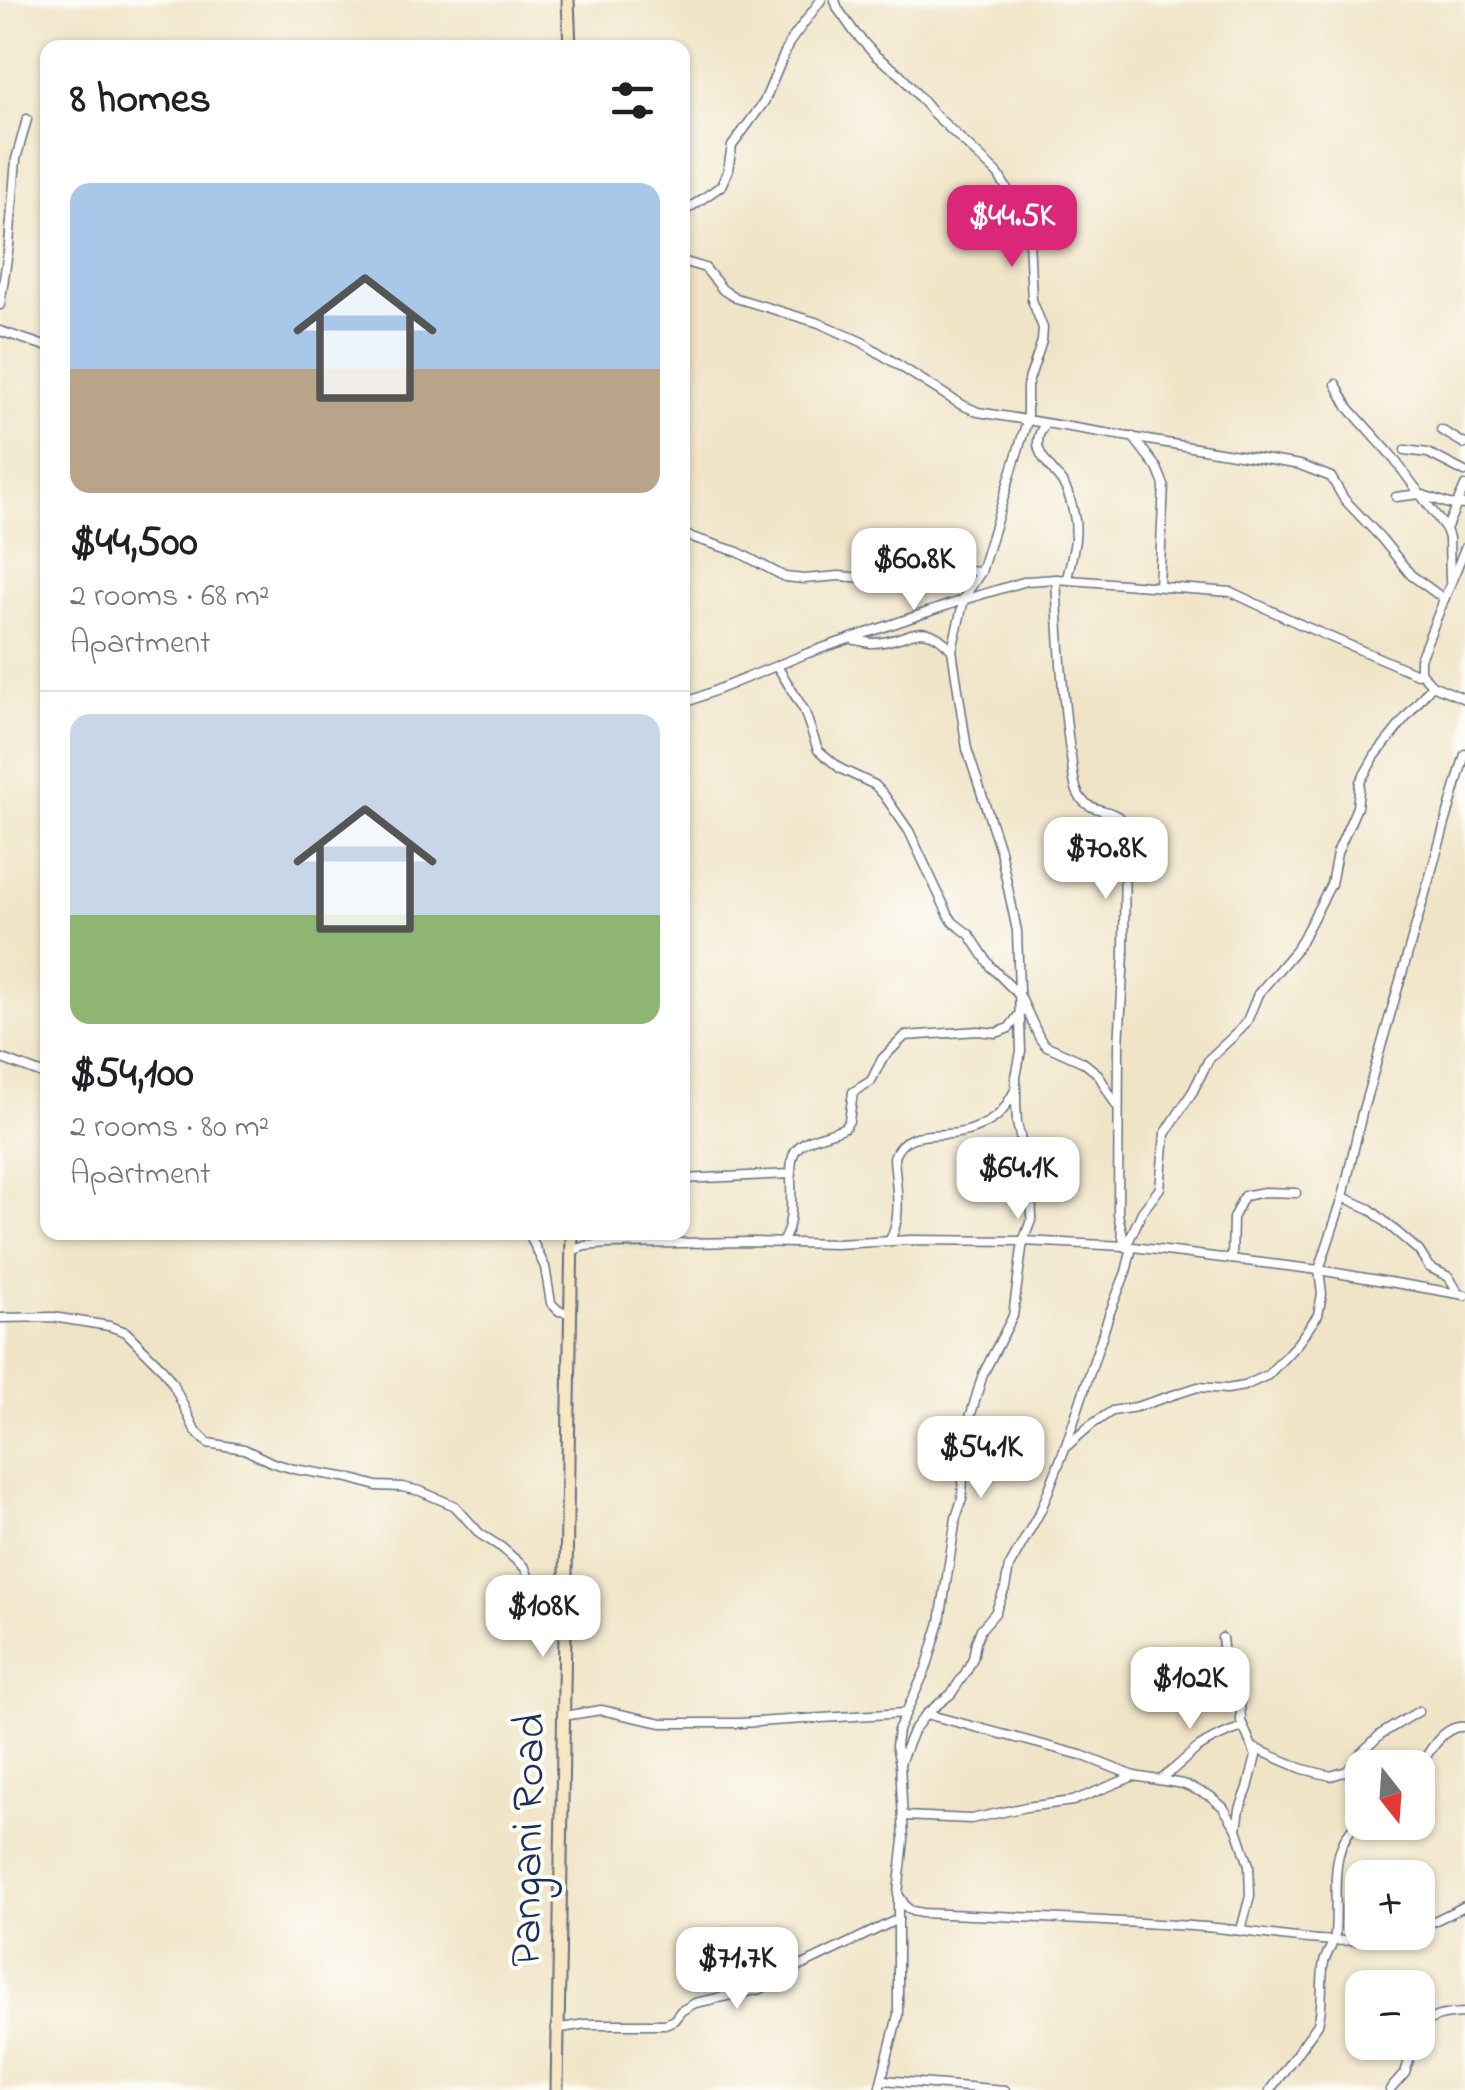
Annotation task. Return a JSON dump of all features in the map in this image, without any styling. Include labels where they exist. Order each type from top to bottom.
[{"type":"main road","points":[[568,0],[570,40]]},
{"type":"main road","name":"Pangani Road","points":[[556,2090],[572,1240]]},
{"type":"street","points":[[690,207],[725,180],[732,146],[764,102],[789,44],[821,0]]},
{"type":"street","points":[[835,0],[855,33],[876,56],[900,74],[931,112],[998,174],[1024,220],[1029,239],[1032,300],[1043,328],[1027,386],[1026,421],[981,572],[963,600],[952,650],[967,749],[988,808],[1018,944],[1020,1051],[1015,1090],[1033,1202],[1032,1218],[1023,1241],[1012,1316],[982,1374],[965,1434],[962,1499],[940,1622],[926,1669],[898,1730],[904,1840],[898,1894],[898,2015],[878,2090]]},
{"type":"street","points":[[0,305],[10,244],[16,159],[27,119]]},
{"type":"street","points":[[690,263],[705,268],[723,290],[736,298],[819,323],[862,342],[978,412],[1300,465],[1331,476],[1344,499],[1411,574],[1444,599]]},
{"type":"street","points":[[0,331],[40,344]]},
{"type":"street","points":[[1336,384],[1348,407],[1392,455],[1446,529],[1450,581]]},
{"type":"street","points":[[1044,424],[1036,436],[1037,442],[1048,467],[1065,487],[1076,523],[1066,579]]},
{"type":"street","points":[[1442,430],[1465,444]]},
{"type":"street","points":[[1133,437],[1164,484],[1159,586]]},
{"type":"street","points":[[1404,450],[1428,453],[1465,472]]},
{"type":"street","points":[[1446,529],[1465,486]]},
{"type":"street","points":[[1396,497],[1420,494],[1460,504]]},
{"type":"street","points":[[690,537],[738,552],[785,577],[893,580],[942,568],[981,572]]},
{"type":"street","points":[[1465,548],[1420,659],[1420,672],[1432,685],[1465,699]]},
{"type":"street","points":[[1056,579],[1067,728],[1077,792],[1087,804],[1115,812],[1126,824],[1118,1214],[1128,1247]]},
{"type":"street","points":[[690,701],[963,600],[1027,581],[1056,579],[1232,592],[1401,668],[1420,672]]},
{"type":"street","points":[[852,639],[871,643],[923,631],[935,634],[952,650]]},
{"type":"street","points":[[777,666],[804,710],[818,750],[841,770],[875,785],[884,795],[909,831],[953,922],[970,935],[991,967],[1020,996],[1040,1040],[1098,1074],[1118,1109]]},
{"type":"street","points":[[900,1762],[926,1714],[950,1694],[966,1672],[981,1629],[995,1613],[1009,1567],[1041,1510],[1126,1272],[1128,1247],[1142,1212],[1160,1188],[1165,1134],[1210,1059],[1240,1030],[1258,994],[1298,947],[1331,884],[1360,782],[1375,756],[1432,685]]},
{"type":"street","points":[[1065,1448],[1112,1410],[1136,1407],[1198,1387],[1244,1386],[1268,1375],[1318,1316],[1322,1294],[1319,1270],[1343,1198],[1362,1113],[1465,754]]},
{"type":"street","points":[[778,1243],[784,1242],[788,1234],[793,1198],[792,1158],[799,1146],[845,1128],[853,1092],[872,1081],[882,1058],[900,1039],[978,1030],[996,1034],[1008,1028],[1020,1013]]},
{"type":"street","points":[[0,1058],[40,1073]]},
{"type":"street","points":[[888,1241],[896,1223],[897,1148],[914,1136],[959,1133],[978,1127],[1004,1110],[1015,1090]]},
{"type":"street","points":[[690,1179],[792,1174]]},
{"type":"street","points":[[1232,1258],[1233,1218],[1240,1199],[1249,1194],[1296,1192]]},
{"type":"street","points":[[1343,1198],[1370,1208],[1429,1266],[1449,1277],[1462,1294]]},
{"type":"street","points":[[532,1240],[545,1267],[551,1302],[558,1311],[572,1313]]},
{"type":"street","points":[[571,1251],[606,1244],[1023,1241],[1232,1258],[1462,1294]]},
{"type":"street","points":[[0,1318],[53,1317],[126,1332],[161,1367],[196,1430],[208,1443],[244,1449],[294,1469],[420,1491],[455,1506],[480,1534],[525,1568],[538,1604],[564,1628]]},
{"type":"street","points":[[1222,1638],[1227,1681],[1240,1704],[1243,1727],[1254,1748],[1255,1764],[1236,1829]]},
{"type":"street","points":[[563,1716],[601,1710],[662,1723],[740,1724],[905,1713]]},
{"type":"street","points":[[1254,1748],[1303,1769],[1332,1776],[1347,1772],[1381,1734],[1419,1711]]},
{"type":"street","points":[[926,1714],[1081,1755],[1134,1776],[1183,1784],[1210,1796],[1224,1807],[1248,1865],[1250,1896],[1240,1930]]},
{"type":"street","points":[[1160,1780],[1197,1749],[1243,1727]]},
{"type":"street","points":[[1430,1750],[1448,1730],[1465,1727]]},
{"type":"street","points":[[903,1816],[971,1819],[1074,1801],[1134,1776]]},
{"type":"street","points":[[1270,2090],[1318,2024],[1324,1959],[1335,1939],[1334,1879],[1345,1838]]},
{"type":"street","points":[[898,1894],[912,1911],[1139,1922],[1286,1938],[1345,1939]]},
{"type":"street","points":[[1435,1920],[1465,1906]]},
{"type":"street","points":[[556,2028],[665,2024],[695,2003],[761,1990],[898,1919]]},
{"type":"street","points":[[1435,2017],[1465,2012]]},
{"type":"street","points":[[1390,2090],[1406,2073],[1410,2060]]},
{"type":"street","points":[[882,2080],[913,2086],[1005,2090]]}]
